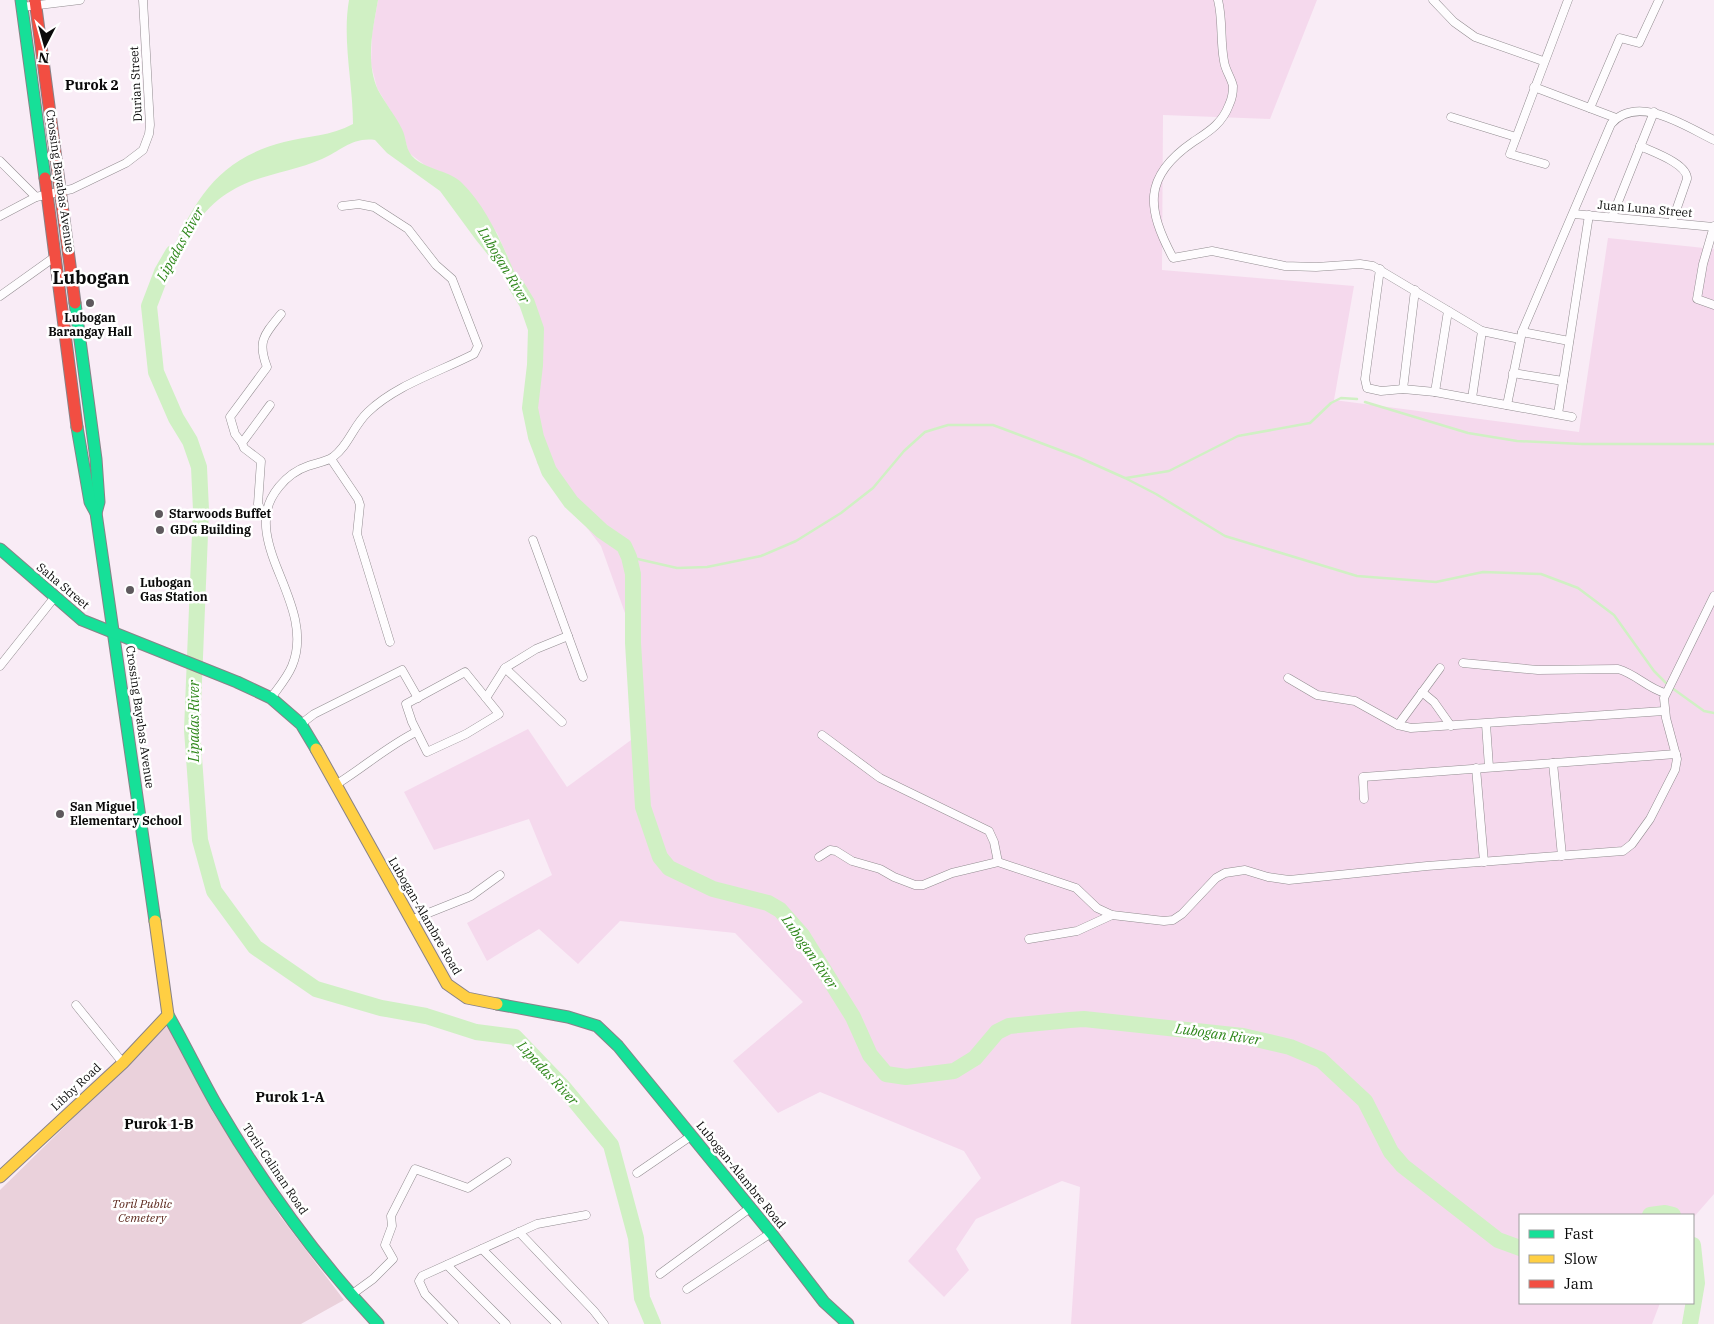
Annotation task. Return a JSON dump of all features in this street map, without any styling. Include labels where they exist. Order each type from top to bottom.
[{"type":"main road","name":"Crossing Bayabas Avenue","points":[[35,3],[96,459],[99,502],[96,513]]},
{"type":"main road","name":"Crossing Bayabas Avenue","points":[[21,4],[82,461],[90,502],[96,513],[168,1015]]},
{"type":"main road","name":"Saha Street","points":[[0,548],[54,598],[82,620],[114,634]]},
{"type":"main road","name":"Lubogan-Alambre Road","points":[[114,634],[218,674],[271,698],[283,706],[301,724],[337,784],[439,973],[457,992],[467,998],[568,1017],[597,1026],[618,1046],[771,1233],[824,1302],[848,1324]]},
{"type":"main road","name":"Libby Road","points":[[0,1177],[123,1062],[168,1015]]},
{"type":"main road","name":"Toril-Calinan Road","points":[[168,1015],[216,1103],[295,1223],[351,1295],[378,1324]]},
{"type":"street","points":[[21,4],[80,0]]},
{"type":"street","name":"Durian Street","points":[[0,216],[36,197],[60,193],[126,163],[143,150],[147,142],[149,115],[143,0]]},
{"type":"street","points":[[1218,0],[1222,15],[1224,63],[1232,86],[1232,96],[1229,106],[1214,129],[1175,157],[1162,173],[1155,187],[1153,200],[1156,222],[1173,258],[1212,251],[1285,266],[1316,267],[1360,264],[1380,268],[1482,331],[1569,341]]},
{"type":"street","points":[[1434,0],[1454,22],[1470,34],[1544,61]]},
{"type":"street","points":[[1544,164],[1510,154],[1568,0]]},
{"type":"street","points":[[1590,108],[1620,38],[1639,43],[1659,0]]},
{"type":"street","points":[[1534,87],[1616,118]]},
{"type":"street","points":[[1507,404],[1521,335],[1574,214],[1607,130],[1616,118],[1640,111],[1654,112],[1714,140]]},
{"type":"street","points":[[1612,217],[1654,112]]},
{"type":"street","points":[[1451,117],[1516,137]]},
{"type":"street","points":[[1640,146],[1681,166],[1686,172],[1687,179],[1672,222]]},
{"type":"street","points":[[0,161],[36,197]]},
{"type":"street","points":[[266,519],[271,500],[289,476],[307,466],[331,459],[345,447],[358,423],[380,402],[397,390],[474,354],[478,346],[452,279],[436,265],[408,229],[374,207],[366,205],[342,206]]},
{"type":"street","name":"Juan Luna Street","points":[[1574,214],[1714,226]]},
{"type":"street","points":[[1558,414],[1589,215]]},
{"type":"street","points":[[1714,226],[1703,264],[1697,299],[1714,305]]},
{"type":"street","points":[[0,296],[56,256]]},
{"type":"street","points":[[1380,268],[1366,384],[1373,390],[1403,389],[1436,392],[1572,417]]},
{"type":"street","points":[[1403,389],[1414,290]]},
{"type":"street","points":[[1436,392],[1448,311]]},
{"type":"street","points":[[271,698],[292,666],[297,642],[293,613],[272,556],[266,519],[258,504],[261,461],[244,448],[236,434],[230,417],[267,368],[262,353],[263,337],[281,314]]},
{"type":"street","points":[[1472,398],[1482,331]]},
{"type":"street","points":[[1513,373],[1563,381]]},
{"type":"street","points":[[242,443],[270,405]]},
{"type":"street","points":[[331,459],[358,499],[360,505],[358,534],[390,642]]},
{"type":"street","points":[[533,540],[583,677]]},
{"type":"street","points":[[819,857],[830,850],[836,851],[852,861],[880,869],[906,882],[923,885],[952,873],[998,862],[1076,888],[1097,908],[1112,915],[1164,921],[1174,920],[1189,908],[1216,878],[1234,870],[1245,870],[1268,877],[1289,880],[1623,851],[1632,844],[1650,819],[1672,778],[1677,764],[1664,711],[1665,693],[1714,596]]},
{"type":"street","points":[[0,666],[54,598]]},
{"type":"street","points":[[486,698],[505,668],[536,649],[568,636]]},
{"type":"street","points":[[1463,663],[1538,670],[1618,669],[1627,672],[1655,690],[1665,693]]},
{"type":"street","points":[[505,668],[562,722]]},
{"type":"street","points":[[1398,725],[1440,668]]},
{"type":"street","points":[[301,724],[314,714],[402,670],[418,698]]},
{"type":"street","points":[[465,672],[499,714],[449,743],[427,752],[416,732],[406,704],[418,698],[465,672]]},
{"type":"street","points":[[1288,678],[1324,697],[1338,697],[1355,701],[1398,725],[1411,728],[1664,711]]},
{"type":"street","points":[[1422,692],[1434,702],[1451,726]]},
{"type":"street","points":[[1486,724],[1489,767]]},
{"type":"street","points":[[337,784],[366,766],[392,745],[416,732]]},
{"type":"street","points":[[822,735],[880,778],[989,831],[994,842],[998,862]]},
{"type":"street","points":[[1364,799],[1363,777],[1676,754]]},
{"type":"street","points":[[1553,763],[1562,856]]},
{"type":"street","points":[[1476,768],[1484,862]]},
{"type":"street","points":[[411,920],[471,896],[500,875]]},
{"type":"street","points":[[1029,939],[1077,931],[1112,915]]},
{"type":"street","points":[[76,1005],[123,1062]]},
{"type":"street","points":[[637,1173],[692,1136]]},
{"type":"street","points":[[351,1295],[373,1279],[393,1259],[385,1245],[392,1226],[391,1216],[415,1169],[468,1188],[507,1162]]},
{"type":"street","points":[[660,1274],[750,1208]]},
{"type":"street","points":[[454,1324],[425,1294],[419,1281],[422,1276],[537,1224],[586,1215]]},
{"type":"street","points":[[519,1232],[604,1324]]},
{"type":"street","points":[[687,1289],[771,1233]]},
{"type":"street","points":[[482,1249],[556,1324]]},
{"type":"street","points":[[446,1265],[506,1324]]},
{"type":"shaded area","points":[[378,0],[1317,0],[1270,119],[1163,115],[1162,270],[1354,286],[1334,400],[1579,432],[1608,238],[1714,249],[1714,1194],[1694,1217],[1694,1214],[1519,1214],[1519,1304],[1660,1304],[1652,1324],[1071,1324],[1080,1187],[1062,1181],[976,1219],[956,1249],[969,1270],[944,1297],[908,1261],[981,1178],[964,1151],[820,1092],[778,1113],[733,1061],[803,1002],[735,933],[620,921],[578,964],[539,929],[487,961],[467,923],[552,875],[529,819],[434,850],[404,792],[528,729],[567,787],[642,732],[640,655],[601,546],[537,463],[527,303],[506,253],[497,233],[446,174],[426,166],[409,153],[402,130],[377,88],[371,64],[372,34]]},
{"type":"green space","name":"Toril Public Cemetery","points":[[169,1024],[212,1111],[280,1216],[344,1300],[301,1324],[0,1324],[0,1190]]},
{"type":"water","points":[[349,0],[378,0],[371,45],[374,79],[378,90],[404,133],[409,152],[421,163],[457,179],[473,195],[500,240],[527,303],[476,240],[440,191],[387,153],[375,140],[360,141],[347,145],[329,156],[264,177],[231,191],[220,198],[201,217],[162,272],[183,228],[206,190],[238,161],[259,150],[284,142],[328,133],[353,124],[347,46]]},
{"type":"waterway","name":"Lipadas River","points":[[173,253],[162,272],[149,306],[156,372],[176,418],[190,441],[199,467],[201,510],[192,730],[200,840],[214,891],[255,947],[316,989],[381,1008],[426,1016],[476,1032],[515,1037],[564,1088],[611,1145],[636,1238],[642,1298],[653,1324]]},
{"type":"waterway","name":"Lubogan River","points":[[516,285],[527,303],[536,329],[535,365],[530,408],[536,437],[549,471],[571,502],[602,531],[624,546],[629,557],[633,574],[633,643],[643,807],[660,857],[669,868],[713,889],[768,903],[780,910],[802,935],[853,1017],[870,1055],[886,1074],[906,1077],[954,1071],[975,1058],[997,1032],[1009,1026],[1084,1019],[1243,1036],[1290,1047],[1321,1060],[1365,1101],[1391,1152],[1403,1166],[1498,1240],[1519,1248]]},
{"type":"waterway","points":[[1126,478],[1169,471],[1238,436],[1310,423],[1331,403],[1341,398],[1357,399]]},
{"type":"waterway","points":[[1365,402],[1468,433],[1517,441],[1582,444],[1714,444]]},
{"type":"waterway","points":[[629,557],[677,568],[707,567],[761,556],[796,541],[841,513],[873,488],[904,451],[925,432],[948,425],[993,425],[1078,457],[1125,478],[1156,494],[1225,536],[1357,576],[1436,582],[1483,572],[1541,574],[1578,588],[1614,615],[1654,671],[1666,683]]},
{"type":"waterway","points":[[1672,688],[1704,711],[1714,713]]},
{"type":"waterway","name":"Lubogan River","points":[[1658,1214],[1669,1214]]},
{"type":"waterway","name":"Lubogan River","points":[[1694,1254],[1697,1283],[1694,1301]]},
{"type":"waterway","name":"Lubogan River","points":[[1690,1324],[1693,1304]]},
{"type":"traffic: fast","points":[[21,0],[45,178]]},
{"type":"traffic: fast","points":[[75,303],[96,459],[99,502],[96,513]]},
{"type":"traffic: fast","points":[[77,427],[90,502],[96,513],[155,921]]},
{"type":"traffic: fast","points":[[0,549],[82,620],[237,682],[271,698],[301,724],[316,749]]},
{"type":"traffic: fast","points":[[497,1004],[568,1017],[597,1026],[618,1046],[771,1233],[824,1302],[848,1324]]},
{"type":"traffic: fast","points":[[168,1015],[217,1106],[272,1192],[312,1247],[378,1324]]},
{"type":"traffic: slow","points":[[316,749],[447,984],[467,998],[497,1004]]},
{"type":"traffic: slow","points":[[0,1177],[123,1063],[168,1015],[155,921]]},
{"type":"traffic: jam","points":[[35,0],[75,303]]},
{"type":"traffic: jam","points":[[45,178],[77,427]]},
{"type":"place","name":"Lubogan Barangay Hall","points":[[90,303]]},
{"type":"place","name":"Starwoods Buffet","points":[[159,514]]},
{"type":"place","name":"GDG Building","points":[[160,530]]},
{"type":"place","name":"Lubogan Gas Station","points":[[130,590]]},
{"type":"place","name":"San Miguel Elementary School","points":[[60,814]]},
{"type":"district","name":"Purok 2","points":[[92,85]]},
{"type":"district","name":"Lubogan","points":[[91,278]]},
{"type":"district","name":"Purok 1-A","points":[[290,1097]]},
{"type":"district","name":"Purok 1-B","points":[[159,1124]]}]
